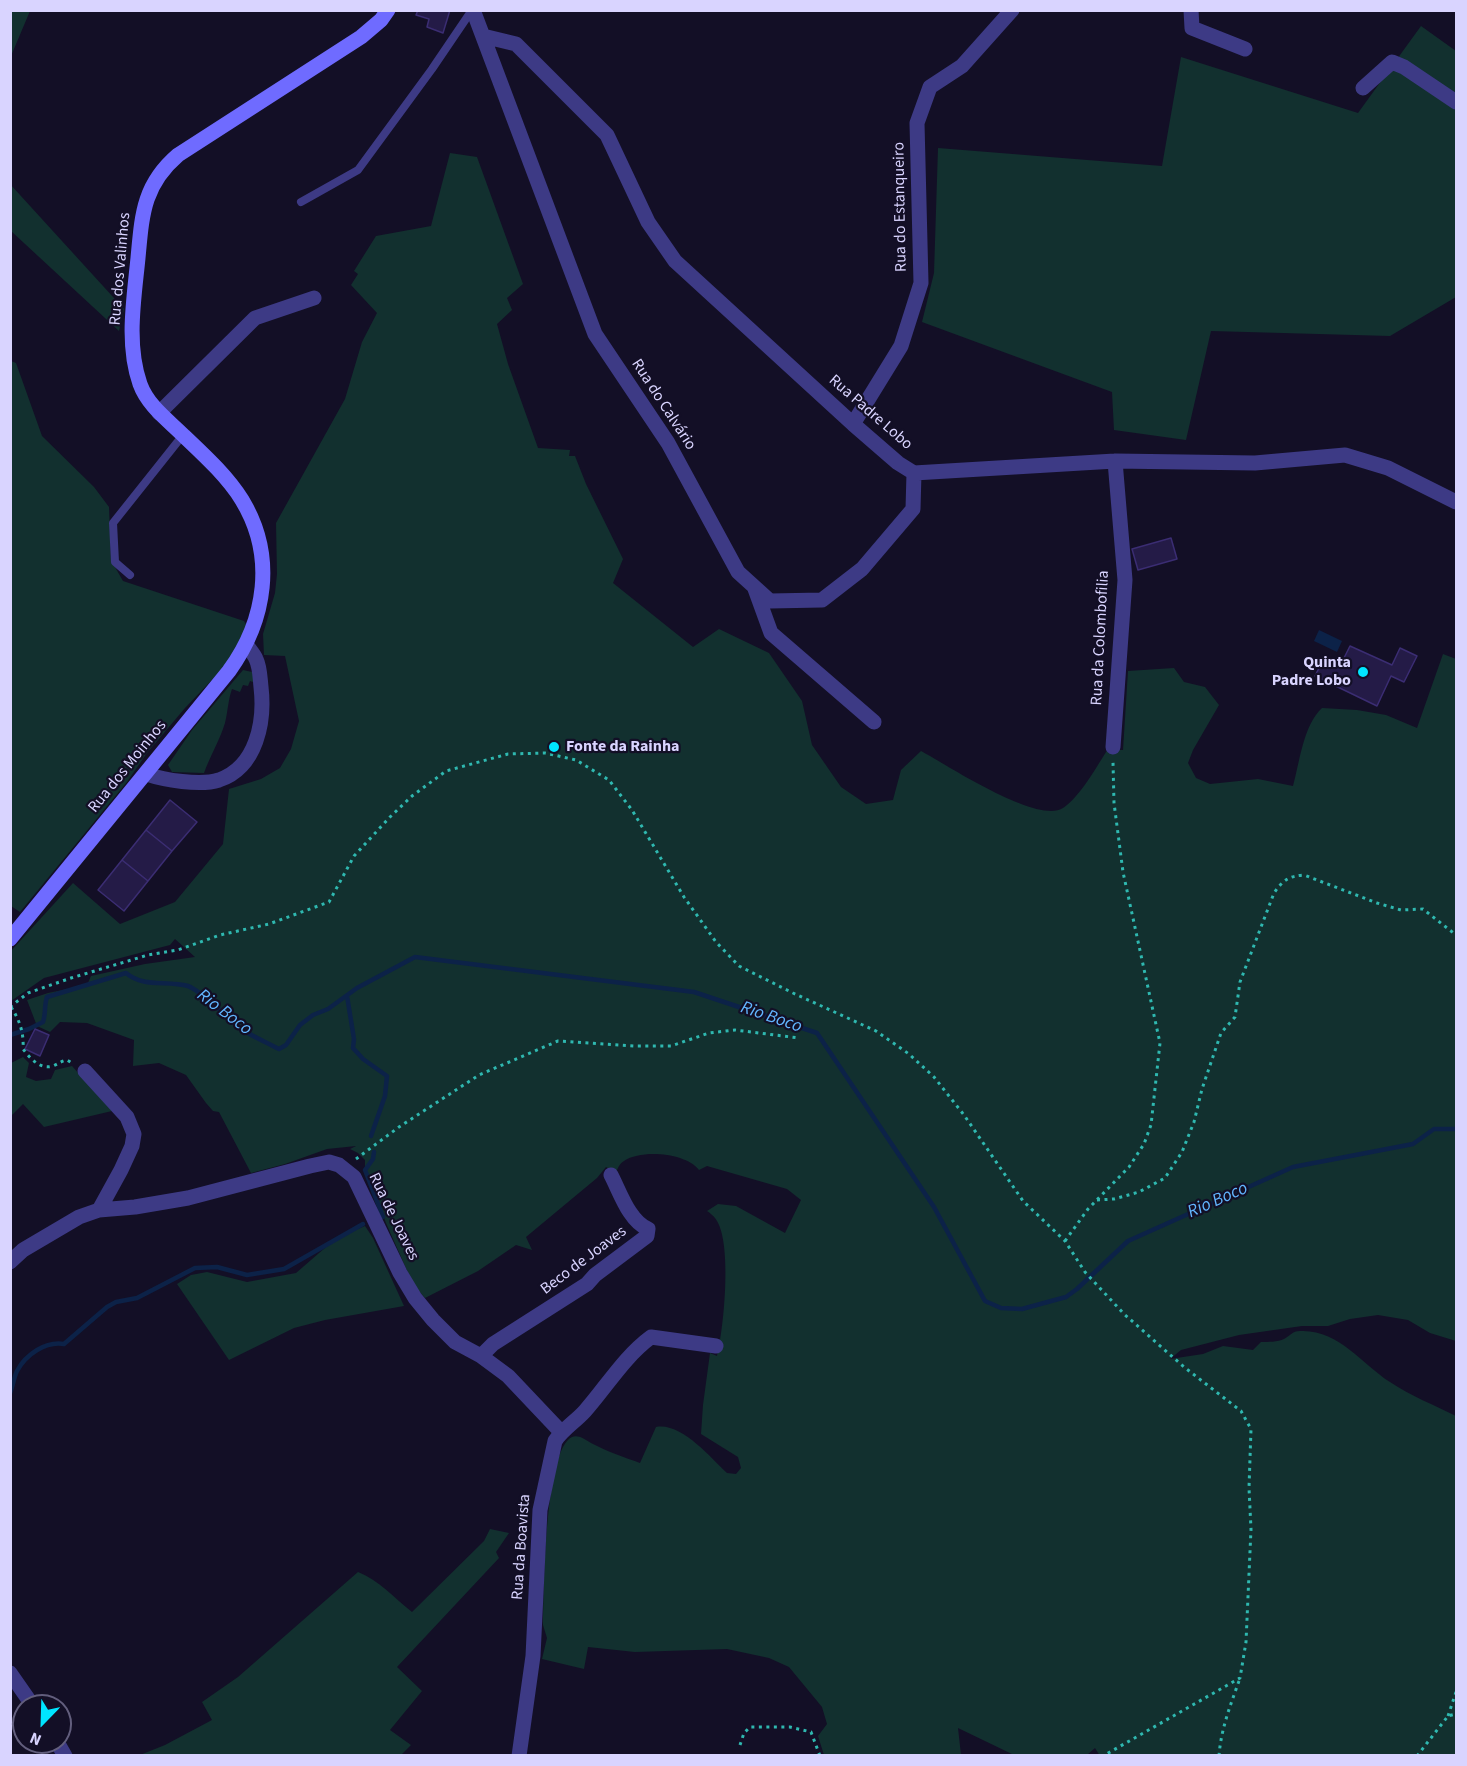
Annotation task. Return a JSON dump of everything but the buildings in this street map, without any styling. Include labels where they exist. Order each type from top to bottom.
[{"type":"main road","name":"Rua dos Valinhos","points":[[259,609],[264,585],[263,560],[258,534],[242,500],[226,479],[159,413],[143,392],[133,357],[132,319],[143,214],[152,186],[164,166],[177,155],[362,36],[381,20],[388,10]]},
{"type":"main road","name":"Rua dos Moinhos","points":[[10,939],[229,671],[246,644],[259,609]]},
{"type":"street","name":"Rua do Calvário","points":[[472,10],[595,334],[668,443],[738,572],[770,601],[822,600],[862,569],[913,509],[914,473]]},
{"type":"street","name":"Rua do Estanqueiro","points":[[853,424],[901,346],[921,283],[917,123],[930,87],[962,66],[1012,10]]},
{"type":"street","points":[[1191,10],[1192,28],[1245,49]]},
{"type":"street","name":"Rua Padre Lobo","points":[[483,36],[516,44],[607,135],[648,222],[675,261],[853,424],[898,463],[914,473],[1115,461],[1255,464],[1345,455],[1388,468],[1456,502]]},
{"type":"street","points":[[1363,88],[1392,62],[1404,67],[1456,102]]},
{"type":"street","points":[[159,413],[255,318],[314,298]]},
{"type":"street","name":"Rua da Colombofilia","points":[[1113,747],[1125,580],[1115,461]]},
{"type":"street","points":[[754,586],[771,633],[874,722]]},
{"type":"street","points":[[146,774],[160,779],[215,781],[227,776],[248,757],[260,731],[263,703],[256,660],[246,644]]},
{"type":"street","points":[[85,1071],[127,1117],[134,1134],[132,1146],[121,1170],[99,1210]]},
{"type":"street","name":"Rua de Joaves","points":[[10,1262],[23,1250],[79,1217],[99,1210],[135,1207],[188,1198],[329,1162],[339,1165],[346,1169],[359,1185],[400,1273],[415,1298],[433,1320],[455,1342],[481,1356],[508,1376],[561,1432]]},
{"type":"street","name":"Beco de Joaves","points":[[481,1356],[493,1344],[587,1284],[595,1275],[647,1236],[648,1229],[640,1226],[634,1218],[611,1175]]},
{"type":"street","name":"Rua da Boavista","points":[[519,1755],[533,1656],[540,1510],[555,1441],[561,1432],[585,1410],[624,1360],[651,1337],[716,1346]]},
{"type":"street","points":[[10,1673],[25,1694]]},
{"type":"lane","points":[[301,202],[358,170],[472,10]]},
{"type":"lane","points":[[130,575],[116,562],[114,523],[183,435]]},
{"type":"path","points":[[1065,1241],[1096,1200],[1129,1167],[1144,1144],[1151,1125],[1160,1043],[1123,872],[1114,802],[1113,747]]},
{"type":"path","points":[[85,1071],[67,1060],[51,1066],[40,1065],[30,1058],[23,1050],[24,1038],[21,1025],[10,1007],[28,993],[71,978],[148,955],[178,950],[220,935],[269,924],[329,902],[354,856],[412,796],[446,771],[508,754],[545,753],[576,760],[609,780],[632,810],[684,897],[716,942],[739,966],[876,1031],[926,1069],[964,1115],[1023,1201],[1065,1241],[1085,1272],[1124,1314],[1184,1367],[1241,1411],[1251,1429],[1249,1488],[1251,1529],[1246,1642],[1240,1678],[1220,1738],[1219,1755]]},
{"type":"path","points":[[1096,1200],[1139,1192],[1165,1178],[1182,1152],[1194,1122],[1202,1089],[1221,1033],[1234,1017],[1240,982],[1274,893],[1281,882],[1291,876],[1304,875],[1393,908],[1423,909],[1456,935]]},
{"type":"path","points":[[346,1169],[365,1151],[454,1090],[498,1066],[558,1041],[671,1046],[709,1033],[735,1030],[799,1038]]},
{"type":"path","points":[[1103,1755],[1240,1678]]},
{"type":"path","points":[[1417,1755],[1448,1716],[1456,1692]]},
{"type":"path","points":[[1448,1716],[1456,1714]]},
{"type":"path","points":[[740,1745],[744,1733],[750,1727],[790,1727],[811,1732],[820,1755]]},
{"type":"green space","points":[[10,11],[30,11],[11,56]]},
{"type":"green space","points":[[1421,26],[1456,51],[1456,297],[1390,336],[1211,331],[1186,440],[1114,430],[1112,392],[922,322],[934,273],[938,148],[1162,166],[1181,57],[1358,113]]},
{"type":"green space","points":[[450,153],[477,157],[523,284],[507,298],[512,310],[497,324],[508,364],[538,448],[570,450],[569,456],[575,456],[586,484],[623,559],[613,583],[693,647],[719,629],[769,653],[802,701],[812,745],[841,787],[866,804],[893,800],[901,770],[921,751],[971,780],[1014,801],[1051,811],[1063,808],[1082,789],[1108,749],[1123,750],[1128,671],[1174,668],[1184,682],[1205,687],[1219,705],[1188,763],[1196,778],[1210,784],[1258,779],[1293,786],[1306,734],[1310,724],[1322,708],[1357,710],[1386,715],[1417,728],[1443,654],[1456,659],[1456,1341],[1430,1333],[1408,1320],[1378,1315],[1350,1319],[1328,1326],[1302,1326],[1239,1335],[1181,1350],[1170,1359],[1203,1354],[1223,1346],[1253,1350],[1261,1342],[1282,1340],[1300,1331],[1314,1332],[1349,1349],[1398,1387],[1456,1416],[1456,1755],[1100,1756],[1095,1748],[1087,1755],[1014,1755],[958,1728],[961,1755],[824,1755],[818,1736],[827,1724],[822,1707],[789,1667],[769,1658],[727,1649],[635,1652],[588,1647],[584,1669],[542,1659],[547,1638],[543,1625],[547,1524],[556,1468],[563,1448],[572,1437],[577,1436],[604,1450],[640,1463],[656,1427],[666,1427],[685,1435],[727,1473],[736,1474],[741,1468],[738,1457],[701,1434],[710,1353],[717,1356],[725,1287],[722,1233],[716,1220],[707,1211],[718,1204],[736,1206],[785,1233],[801,1200],[787,1189],[707,1166],[699,1170],[693,1164],[674,1157],[652,1154],[632,1157],[621,1163],[616,1172],[606,1167],[597,1178],[526,1237],[532,1250],[516,1245],[478,1271],[425,1298],[413,1284],[386,1223],[365,1170],[365,1160],[350,1149],[356,1146],[327,1149],[251,1173],[219,1112],[213,1111],[186,1075],[159,1063],[133,1066],[134,1040],[87,1023],[60,1022],[50,1032],[37,1026],[27,1000],[87,985],[91,976],[145,964],[195,957],[175,939],[170,945],[44,978],[11,1001],[10,952],[73,883],[120,924],[175,902],[223,844],[229,789],[261,779],[280,768],[291,749],[299,721],[285,656],[264,655],[263,634],[275,593],[277,574],[276,523],[345,399],[362,342],[377,313],[351,285],[358,274],[354,271],[376,236],[431,226]]},
{"type":"green space","points":[[10,184],[124,309],[119,331],[11,231]]},
{"type":"green space","points":[[11,361],[16,363],[42,436],[94,487],[109,507],[111,560],[123,581],[244,621],[247,626],[232,659],[185,708],[147,753],[127,782],[20,912],[11,906]]},
{"type":"green space","points":[[243,670],[252,672],[256,683],[250,681],[248,686],[243,685],[240,692],[232,689],[223,729],[204,773],[172,772],[168,765],[192,730]]},
{"type":"green space","points":[[23,1057],[29,1063],[26,1077],[36,1081],[51,1079],[55,1070],[72,1066],[112,1111],[44,1127],[23,1104],[11,1116],[11,1063]]},
{"type":"green space","points":[[365,1226],[373,1238],[404,1306],[294,1328],[229,1360],[177,1284],[191,1275],[207,1272],[247,1282],[296,1273],[326,1247],[348,1233]]},
{"type":"green space","points":[[490,1529],[509,1533],[496,1552],[499,1558],[397,1667],[422,1691],[390,1730],[411,1745],[401,1755],[140,1755],[165,1745],[212,1720],[202,1702],[238,1677],[358,1572],[380,1584],[412,1612],[484,1541]]},
{"type":"water","points":[[1319,630],[1342,641],[1337,652],[1314,641]]},
{"type":"waterway","name":"Rio Boco","points":[[10,1035],[43,1022],[47,997],[126,973],[140,981],[188,986],[246,1032],[279,1049],[286,1045],[300,1025],[313,1015],[328,1009],[357,988],[415,957],[694,992],[817,1033],[934,1207],[985,1301],[1001,1308],[1022,1309],[1066,1297],[1128,1241],[1293,1167],[1413,1144],[1434,1129],[1456,1129]]},
{"type":"waterway","points":[[347,996],[354,1039],[353,1048],[363,1059],[387,1076],[385,1096],[371,1136]]},
{"type":"waterway","points":[[374,1152],[373,1159],[365,1170],[383,1217]]},
{"type":"waterway","points":[[10,1393],[17,1371],[31,1354],[50,1345],[64,1344],[116,1302],[137,1298],[195,1268],[217,1267],[247,1275],[284,1269],[363,1224]]},
{"type":"place","name":"Quinta Padre Lobo","points":[[1363,672]]},
{"type":"place","name":"Fonte da Rainha","points":[[554,747]]}]
